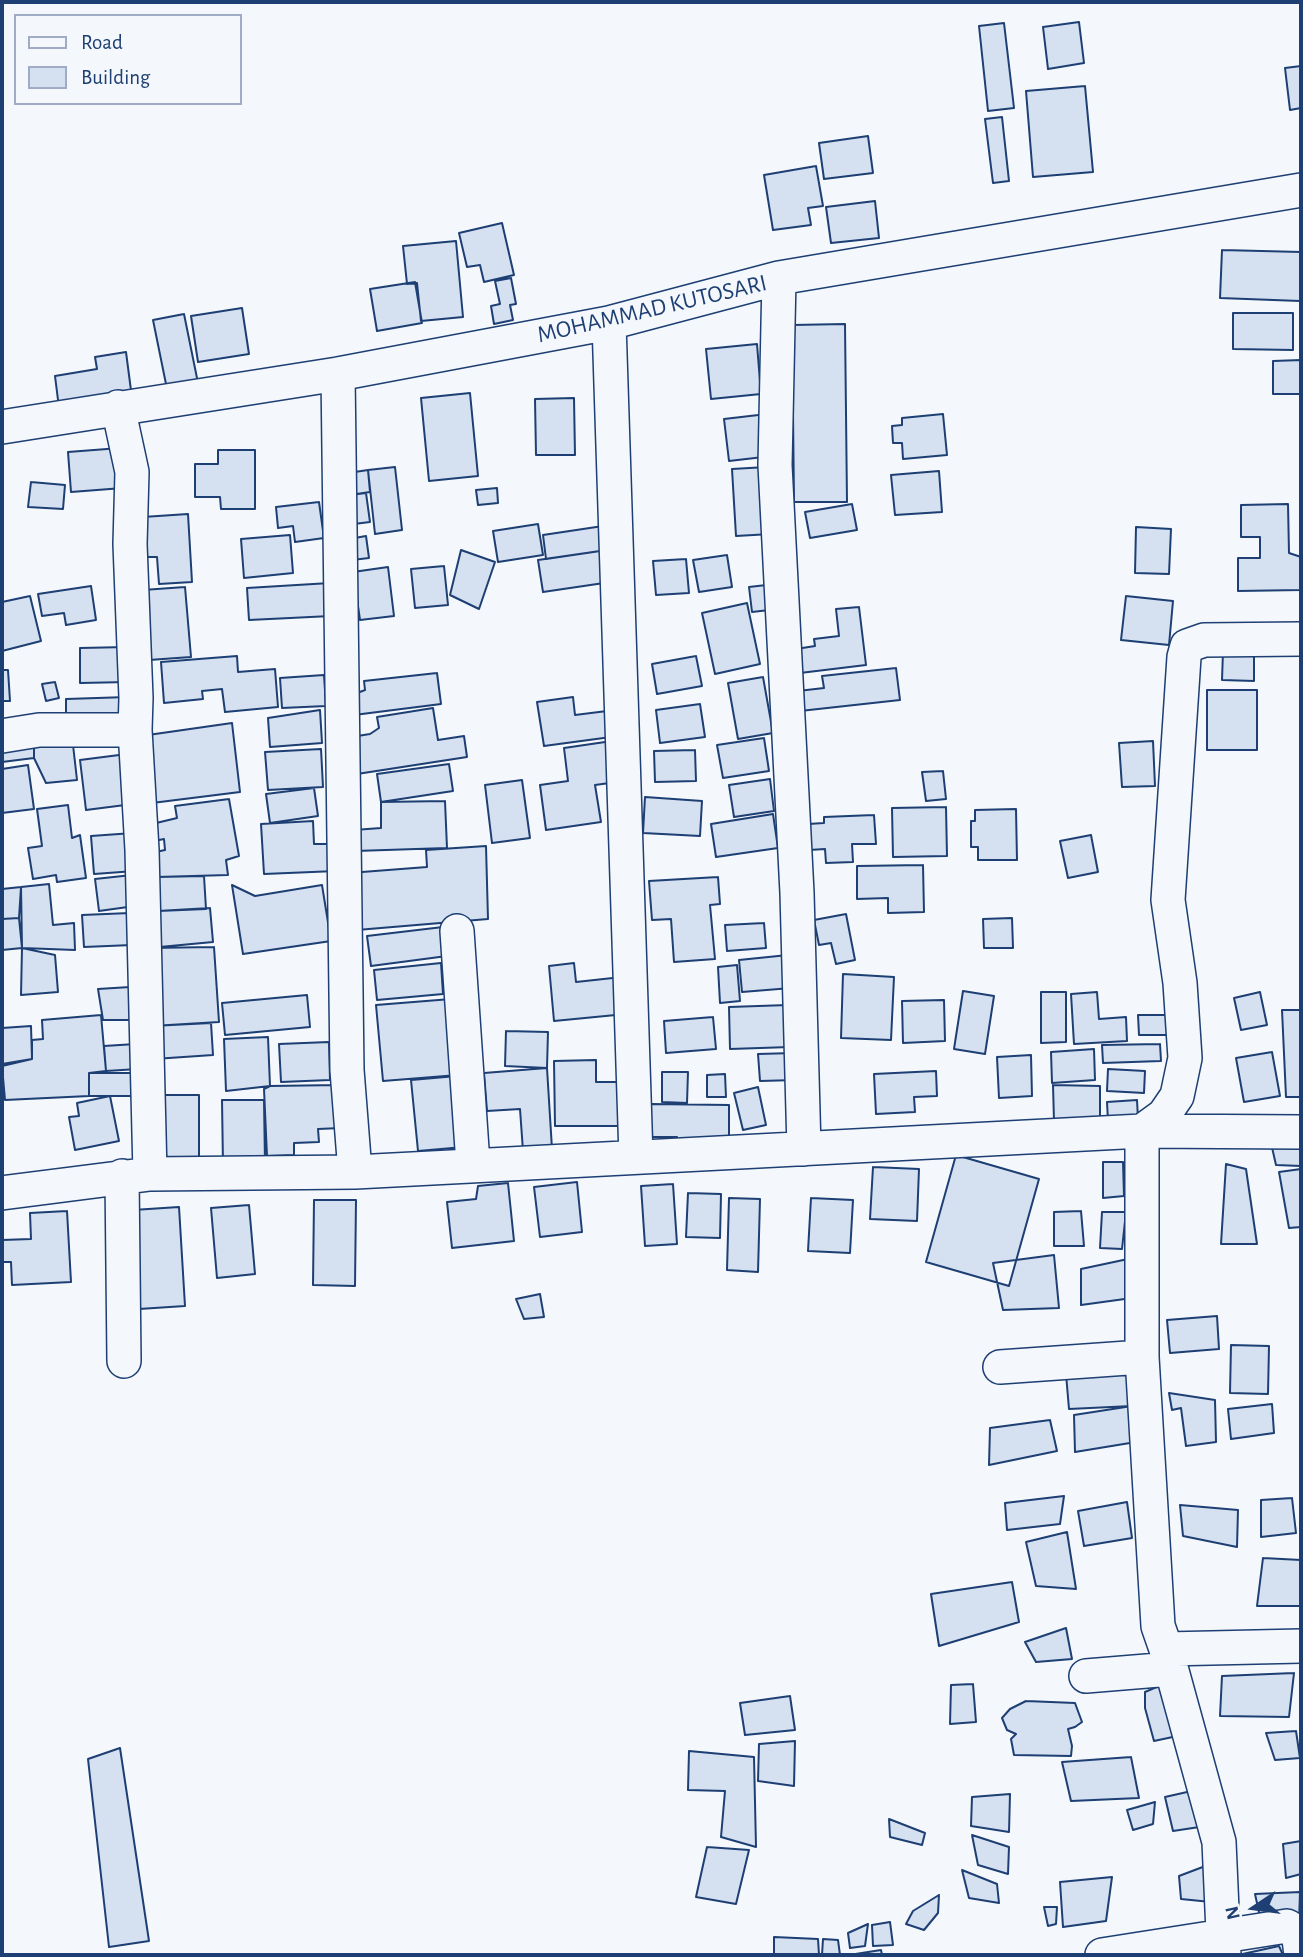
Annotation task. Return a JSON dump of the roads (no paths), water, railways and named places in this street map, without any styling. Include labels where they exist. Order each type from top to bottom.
[{"type":"street","name":"MOHAMMAD KUTOSARI","points":[[2,427],[338,374],[609,323],[779,278],[1301,190]]},
{"type":"street","points":[[779,278],[775,465],[797,893],[804,1149]]},
{"type":"street","points":[[609,323],[636,1157]]},
{"type":"street","points":[[338,374],[346,1057],[355,1172]]},
{"type":"street","points":[[118,407],[132,472],[130,544],[135,730],[142,849],[136,1175],[124,1361]]},
{"type":"street","points":[[1142,1131],[1164,1115],[1177,1096],[1185,1058],[1180,983],[1168,900],[1184,657],[1188,646],[1204,640],[1301,639]]},
{"type":"street","points":[[2,736],[39,730],[135,730]]},
{"type":"street","points":[[457,931],[473,1164]]},
{"type":"street","points":[[1142,1131],[1142,1357],[1158,1626],[1219,1842],[1224,1945]]},
{"type":"street","points":[[2,1193],[136,1175],[355,1172],[1142,1131],[1301,1132]]},
{"type":"street","points":[[1000,1367],[1142,1357]]},
{"type":"street","points":[[1086,1676],[1169,1659],[1301,1646]]},
{"type":"street","points":[[1102,1955],[1224,1945],[1290,1927],[1299,1939],[1301,1955]]}]
